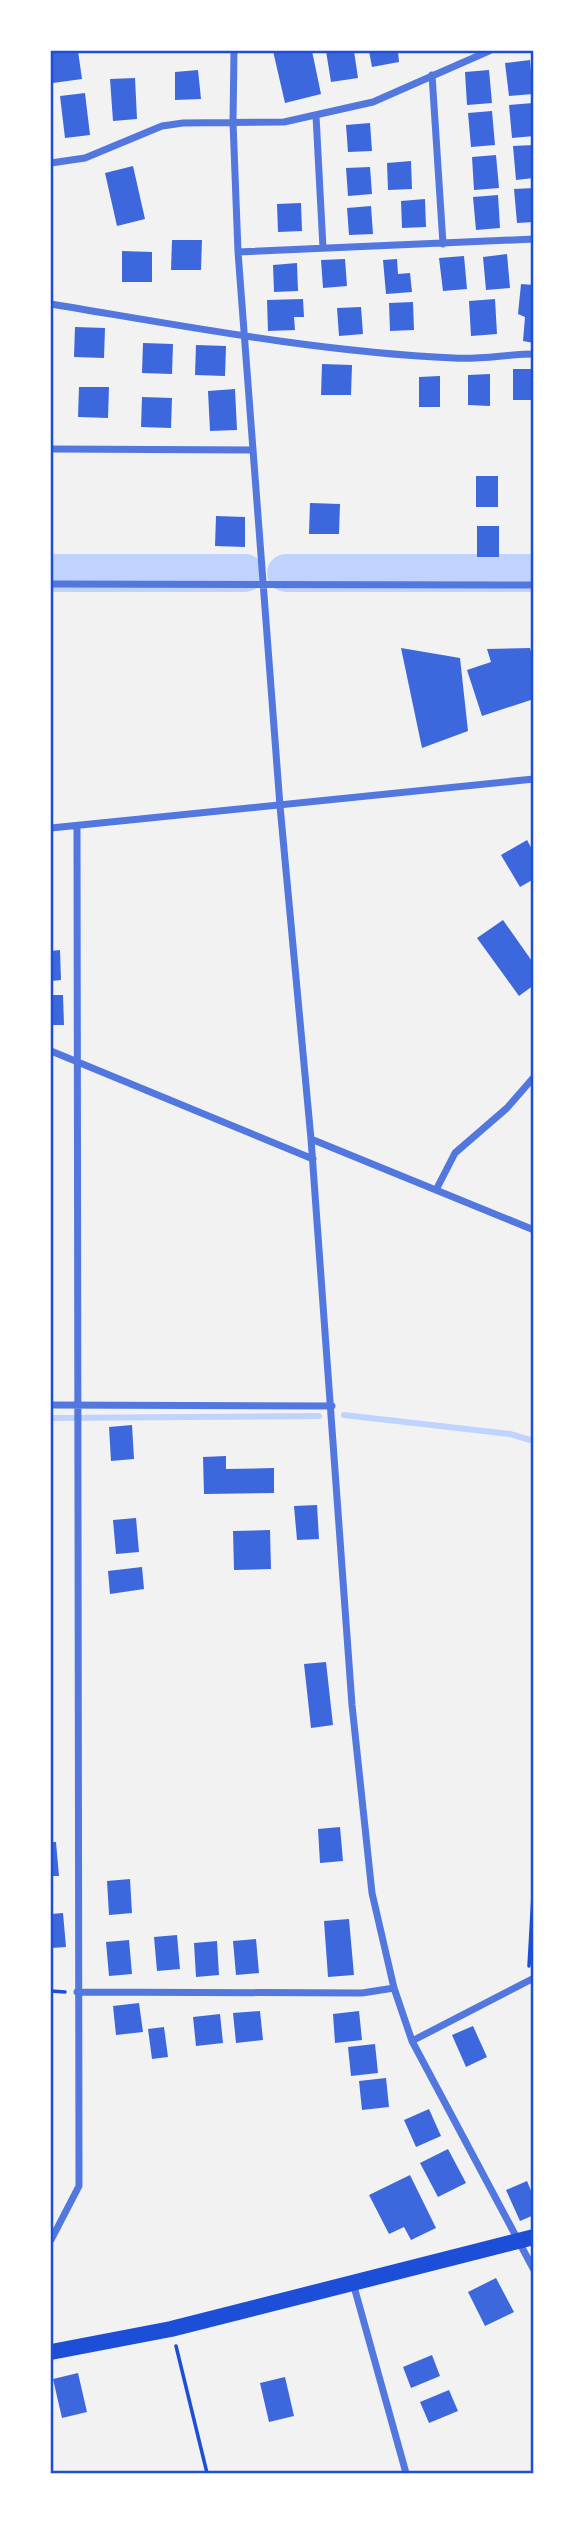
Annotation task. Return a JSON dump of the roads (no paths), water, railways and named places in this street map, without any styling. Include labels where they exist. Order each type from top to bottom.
[{"type":"main road","points":[[51,2352],[171,2329],[526,2239]]},
{"type":"street","points":[[234,51],[233,122],[238,252],[280,806],[313,1159],[352,1705],[372,1893],[394,1988],[412,2041],[526,2239],[534,2270]]},
{"type":"street","points":[[51,163],[85,158],[162,126],[284,122],[316,116],[397,94],[432,75],[489,51]]},
{"type":"street","points":[[432,75],[443,244]]},
{"type":"street","points":[[316,116],[323,248]]},
{"type":"street","points":[[238,252],[534,239]]},
{"type":"street","points":[[51,304],[246,336],[396,355],[458,359],[534,354]]},
{"type":"street","points":[[51,449],[253,450]]},
{"type":"street","points":[[51,584],[534,585]]},
{"type":"street","points":[[51,828],[534,779]]},
{"type":"street","points":[[51,2240],[79,2186],[77,827]]},
{"type":"street","points":[[51,1051],[313,1159]]},
{"type":"street","points":[[436,1190],[455,1153],[507,1108],[534,1077]]},
{"type":"street","points":[[311,1139],[534,1230]]},
{"type":"street","points":[[51,1405],[77,1408],[332,1406]]},
{"type":"street","points":[[412,2041],[531,1980]]},
{"type":"street","points":[[77,1992],[362,1993],[394,1988]]},
{"type":"street","points":[[353,2282],[406,2473]]},
{"type":"waterway","points":[[51,573],[245,573]]},
{"type":"waterway","points":[[286,573],[534,573]]},
{"type":"waterway","points":[[344,1415],[510,1434],[534,1441]]},
{"type":"waterway","points":[[51,1418],[319,1416]]}]
